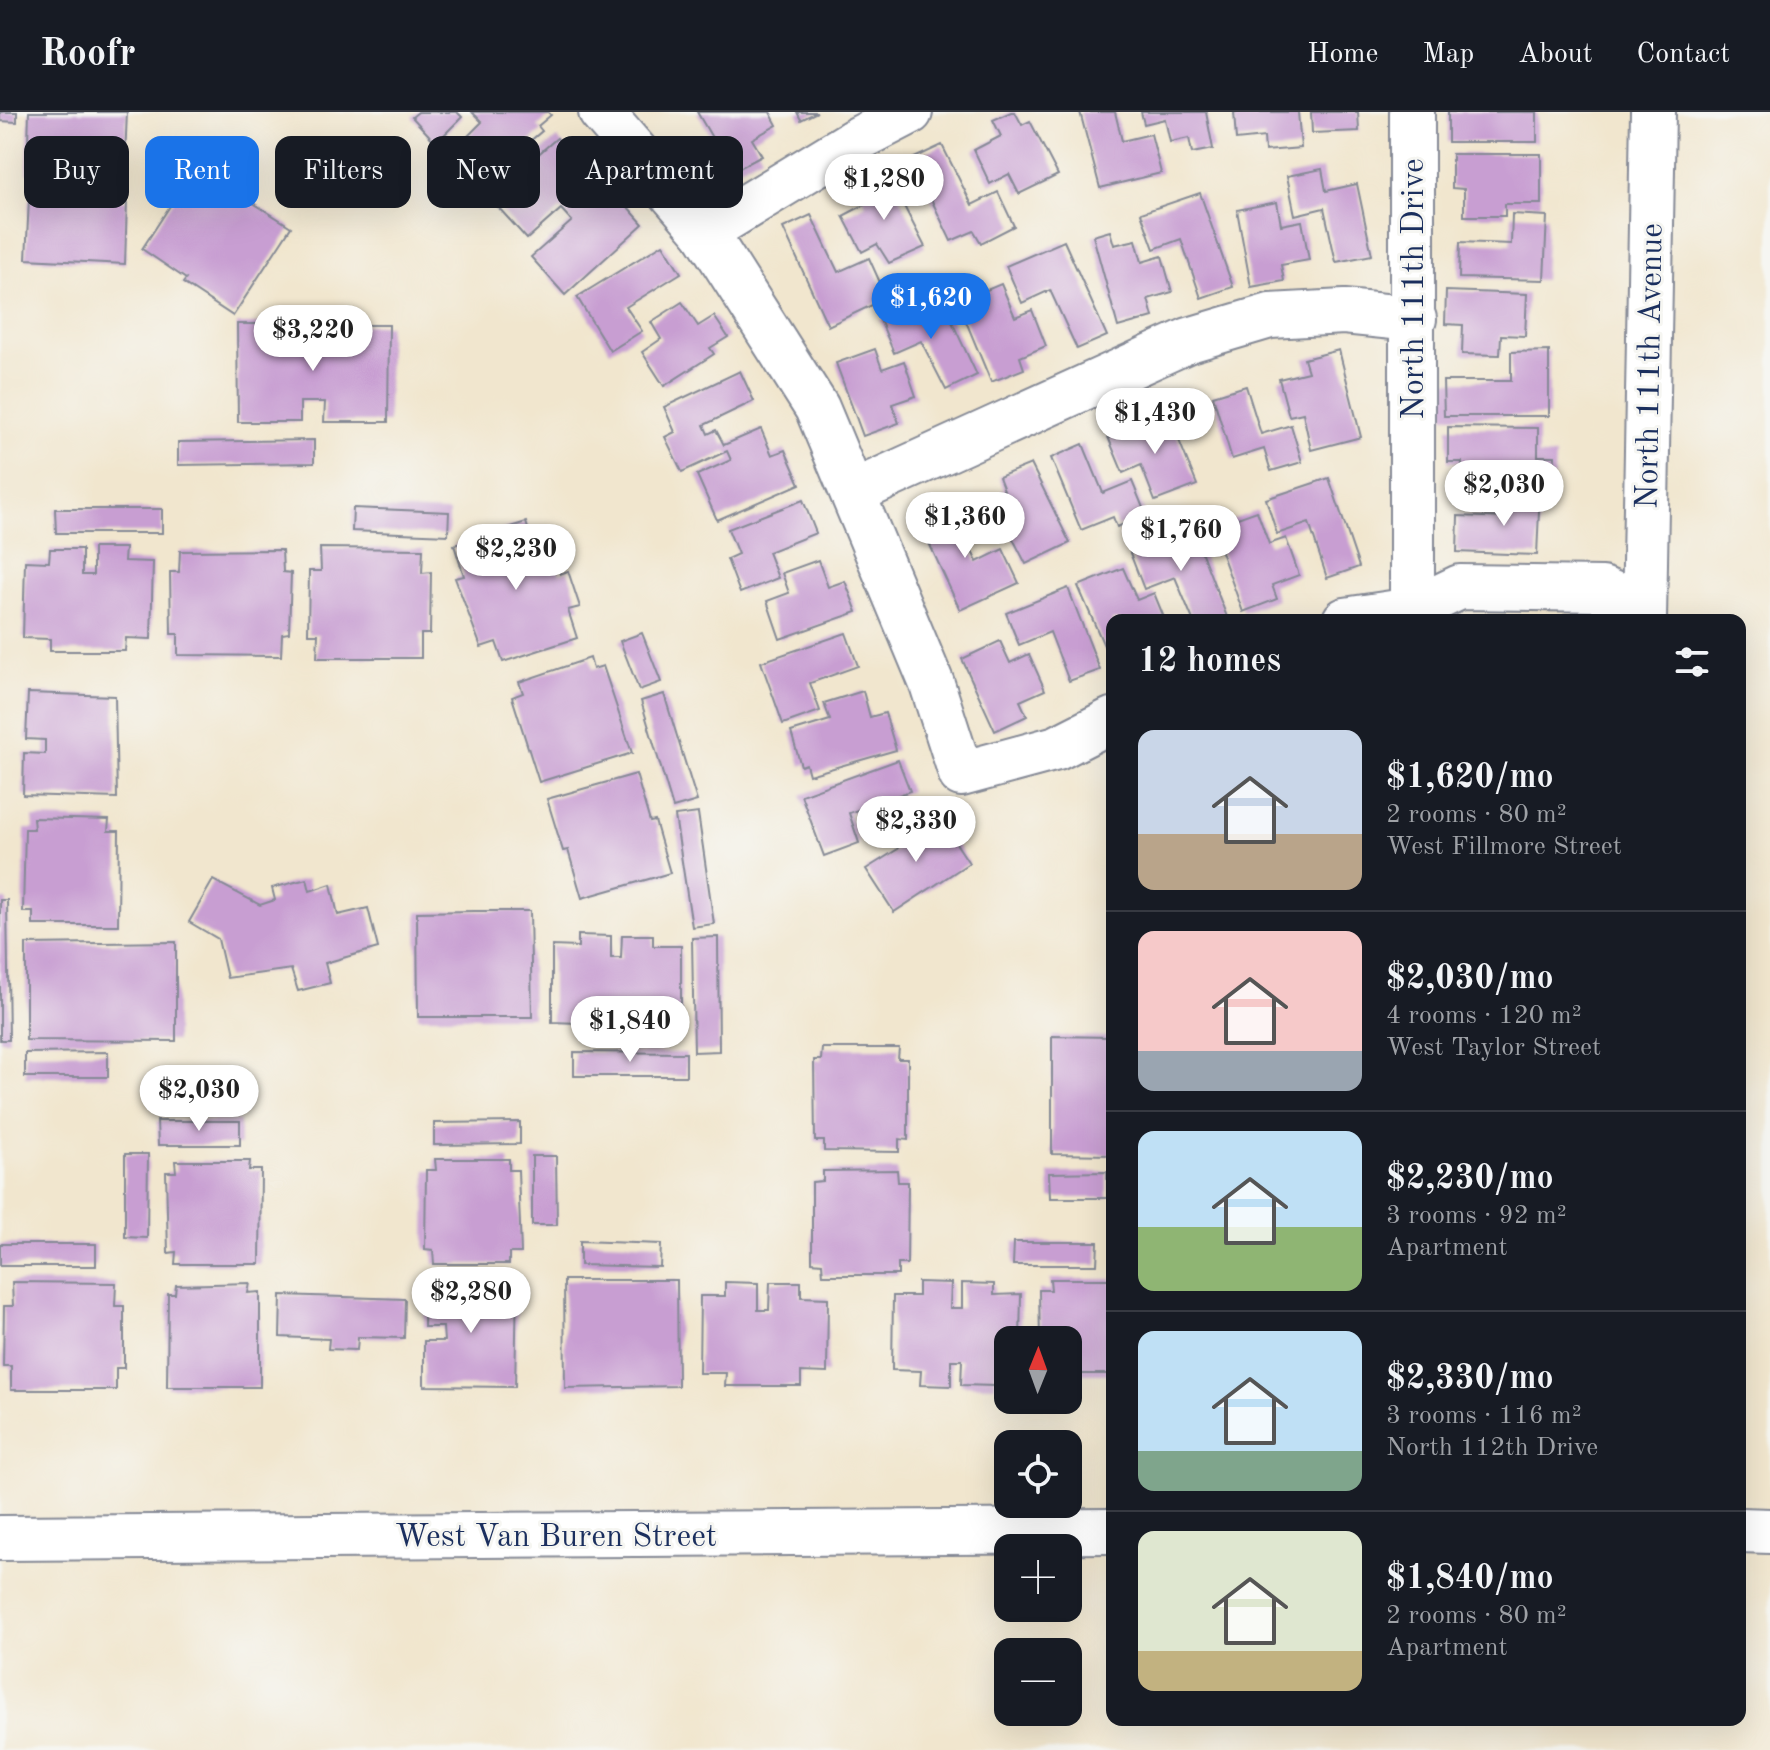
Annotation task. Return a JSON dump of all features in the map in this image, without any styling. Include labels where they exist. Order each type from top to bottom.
[{"type":"street","points":[[601,112],[705,232],[817,408],[932,684],[961,774],[1057,748],[1106,723]]},
{"type":"street","points":[[705,232],[856,140],[910,112]]},
{"type":"street","name":"North 111th Drive","points":[[1412,112],[1421,614]]},
{"type":"street","name":"North 111th Avenue","points":[[1637,614],[1653,112]]},
{"type":"street","points":[[854,492],[1189,340],[1270,316],[1344,312],[1414,319]]},
{"type":"street","points":[[1422,614],[1460,587],[1602,589],[1636,614]]},
{"type":"street","points":[[1746,1530],[1770,1531]]},
{"type":"street","name":"West Van Buren Street","points":[[0,1538],[1106,1531]]},
{"type":"building","points":[[0,112],[17,112],[17,122],[0,121]]},
{"type":"building","points":[[29,112],[127,112],[126,136],[28,136]]},
{"type":"building","points":[[418,112],[457,112],[462,117],[443,136],[430,136],[412,117]]},
{"type":"building","points":[[472,112],[548,112],[551,115],[538,126],[542,131],[536,136],[468,136],[482,122]]},
{"type":"building","points":[[697,112],[770,112],[777,125],[752,139],[762,156],[743,166],[743,136],[711,136]]},
{"type":"building","points":[[797,112],[817,112],[801,120]]},
{"type":"building","points":[[1015,112],[1022,125],[1030,121],[1058,175],[1019,194],[1009,174],[990,184],[974,150],[1001,136],[993,120]]},
{"type":"building","points":[[1080,112],[1115,112],[1122,141],[1151,134],[1161,173],[1100,188]]},
{"type":"building","points":[[1141,112],[1206,112],[1213,149],[1192,153],[1189,138],[1170,142],[1165,119],[1144,124]]},
{"type":"building","points":[[1234,112],[1298,112],[1301,148],[1265,151],[1264,137],[1236,140]]},
{"type":"building","points":[[1311,112],[1358,112],[1359,131],[1312,133]]},
{"type":"building","points":[[1448,112],[1537,112],[1537,142],[1448,142]]},
{"type":"building","points":[[556,139],[556,208],[629,208],[643,224],[565,295],[531,257],[572,221],[561,209],[527,239],[499,208],[540,208],[540,153]]},
{"type":"building","points":[[942,145],[972,205],[998,192],[1014,226],[981,243],[974,231],[951,241],[912,159]]},
{"type":"building","points":[[1452,154],[1541,154],[1541,204],[1505,204],[1505,216],[1464,216],[1464,189],[1452,188]]},
{"type":"building","points":[[1322,169],[1326,191],[1357,184],[1372,255],[1336,262],[1324,208],[1295,215],[1287,176]]},
{"type":"building","points":[[888,175],[925,247],[889,263],[877,244],[862,252],[843,216],[866,204],[859,190]]},
{"type":"building","points":[[1200,193],[1233,287],[1201,298],[1181,239],[1154,249],[1141,213]]},
{"type":"building","points":[[1277,202],[1281,225],[1302,221],[1309,260],[1281,265],[1284,281],[1251,287],[1237,210]]},
{"type":"building","points":[[259,207],[291,227],[233,316],[183,283],[186,279],[142,249],[169,208]]},
{"type":"building","points":[[29,208],[127,208],[125,264],[26,259]]},
{"type":"building","points":[[1512,214],[1547,216],[1544,280],[1459,278],[1460,242],[1511,244]]},
{"type":"building","points":[[811,215],[838,272],[869,258],[887,298],[828,326],[783,228]]},
{"type":"building","points":[[1110,231],[1114,245],[1136,240],[1142,262],[1162,256],[1172,292],[1148,299],[1153,317],[1118,327],[1093,236]]},
{"type":"building","points":[[1064,241],[1107,336],[1077,349],[1050,290],[1022,303],[1006,266]]},
{"type":"building","points":[[663,244],[681,273],[626,307],[642,331],[610,351],[577,297]]},
{"type":"building","points":[[1001,284],[1015,317],[1032,310],[1046,346],[1020,357],[1024,369],[991,382],[958,302]]},
{"type":"building","points":[[1446,291],[1527,294],[1525,336],[1501,335],[1500,355],[1462,354],[1463,325],[1445,324]]},
{"type":"building","points":[[929,300],[936,316],[947,311],[977,375],[946,390],[921,341],[894,353],[880,320]]},
{"type":"building","points":[[682,302],[698,326],[714,316],[728,337],[710,348],[714,354],[664,386],[642,352],[661,339],[651,322]]},
{"type":"building","points":[[237,324],[299,324],[299,345],[325,345],[325,325],[389,325],[388,422],[324,422],[325,402],[300,402],[300,422],[238,422]]},
{"type":"building","points":[[875,349],[882,369],[904,361],[916,396],[892,404],[899,423],[863,436],[836,363]]},
{"type":"building","points":[[1339,350],[1361,437],[1311,450],[1303,413],[1289,416],[1279,379],[1308,372],[1304,359]]},
{"type":"building","points":[[1549,351],[1549,416],[1444,416],[1443,381],[1511,381],[1511,352]]},
{"type":"building","points":[[740,371],[754,401],[704,425],[708,434],[716,430],[724,445],[761,429],[772,455],[785,450],[800,484],[717,520],[697,475],[731,460],[727,451],[682,472],[665,437],[675,432],[664,407]]},
{"type":"building","points":[[1246,386],[1261,434],[1291,425],[1302,462],[1271,471],[1264,449],[1232,459],[1213,396]]},
{"type":"building","points":[[1168,413],[1197,485],[1155,501],[1141,465],[1123,473],[1108,437]]},
{"type":"building","points":[[1448,427],[1538,428],[1538,456],[1555,456],[1554,477],[1501,477],[1501,493],[1462,492],[1462,462],[1448,462]]},
{"type":"building","points":[[314,440],[314,463],[178,465],[178,442]]},
{"type":"building","points":[[1083,444],[1103,493],[1132,481],[1146,515],[1117,527],[1113,517],[1081,530],[1051,458]]},
{"type":"building","points":[[1031,464],[1070,543],[1026,564],[1008,529],[993,535],[979,502],[1004,490],[999,477]]},
{"type":"building","points":[[1329,478],[1359,567],[1327,578],[1309,523],[1277,534],[1266,499]]},
{"type":"building","points":[[1509,488],[1540,489],[1537,555],[1457,552],[1458,516],[1508,518]]},
{"type":"building","points":[[803,500],[816,533],[768,552],[778,578],[740,593],[727,559],[738,554],[728,529]]},
{"type":"building","points":[[949,503],[977,562],[1003,549],[1019,583],[960,610],[917,517]]},
{"type":"building","points":[[353,508],[449,512],[448,535],[352,531]]},
{"type":"building","points":[[55,509],[162,509],[162,533],[56,533]]},
{"type":"building","points":[[1257,511],[1269,544],[1286,538],[1299,575],[1272,585],[1277,599],[1243,612],[1212,527]]},
{"type":"building","points":[[526,522],[532,542],[548,536],[560,574],[568,571],[580,607],[568,610],[577,638],[503,662],[496,642],[481,647],[455,578],[464,576],[454,545]]},
{"type":"building","points":[[1192,528],[1226,614],[1190,614],[1175,577],[1144,589],[1130,553]]},
{"type":"building","points":[[93,548],[125,548],[124,561],[153,562],[151,639],[126,638],[125,651],[50,651],[50,639],[23,638],[25,561],[49,562],[50,549],[82,549],[82,575],[93,575]]},
{"type":"building","points":[[320,548],[423,549],[422,573],[431,572],[430,634],[421,634],[421,658],[317,658],[318,634],[308,634],[309,571],[321,571]]},
{"type":"building","points":[[282,550],[283,572],[291,573],[289,633],[282,634],[281,656],[178,655],[178,634],[171,634],[170,572],[179,572],[180,551]]},
{"type":"building","points":[[818,560],[828,587],[845,581],[857,612],[780,639],[767,601],[789,593],[782,573]]},
{"type":"building","points":[[1123,568],[1137,600],[1154,593],[1163,614],[1106,614],[1106,650],[1078,586]]},
{"type":"building","points":[[1068,588],[1100,670],[1069,681],[1050,632],[1019,645],[1006,613]]},
{"type":"building","points":[[642,633],[661,682],[639,690],[620,641]]},
{"type":"building","points":[[846,633],[858,666],[810,683],[820,711],[783,724],[761,662]]},
{"type":"building","points":[[1000,641],[1010,663],[1029,654],[1045,690],[1020,701],[1027,716],[995,731],[962,659]]},
{"type":"building","points":[[590,658],[593,669],[603,666],[632,753],[539,782],[512,697],[523,693],[519,682]]},
{"type":"building","points":[[863,691],[870,717],[885,713],[896,750],[809,775],[806,764],[801,766],[791,732],[830,720],[824,703]]},
{"type":"building","points":[[28,693],[115,696],[117,798],[23,795],[24,753],[45,754],[45,740],[26,739]]},
{"type":"building","points":[[664,694],[697,801],[673,808],[641,701]]},
{"type":"building","points":[[898,760],[910,791],[849,813],[859,843],[824,856],[801,795]]},
{"type":"building","points":[[636,774],[650,822],[655,821],[670,873],[582,898],[568,850],[563,851],[547,799]]},
{"type":"building","points":[[698,813],[714,924],[692,927],[675,816]]},
{"type":"building","points":[[922,816],[938,841],[950,834],[969,863],[894,912],[866,869],[898,849],[890,837]]},
{"type":"building","points":[[33,818],[109,820],[108,831],[119,831],[118,925],[33,925],[33,912],[23,912],[25,829],[34,829]]},
{"type":"building","points":[[307,879],[310,891],[331,884],[338,915],[368,908],[378,948],[325,963],[330,983],[298,991],[291,969],[227,978],[218,939],[189,922],[213,880],[260,905],[275,900],[272,888]]},
{"type":"building","points":[[0,900],[7,900],[9,1040],[0,1040]]},
{"type":"building","points":[[530,911],[532,1017],[418,1017],[417,912]]},
{"type":"building","points":[[578,935],[611,936],[611,958],[621,958],[622,935],[653,935],[653,946],[681,946],[681,1024],[654,1024],[653,1036],[580,1037],[580,1023],[552,1022],[552,946],[578,947]]},
{"type":"building","points":[[718,937],[719,1051],[694,1052],[692,938]]},
{"type":"building","points":[[176,942],[176,1041],[26,1040],[26,944]]},
{"type":"building","points":[[1052,1036],[1106,1037],[1106,1155],[1052,1154]]},
{"type":"building","points":[[822,1048],[899,1048],[898,1059],[908,1059],[908,1140],[899,1139],[899,1152],[824,1151],[824,1141],[815,1141],[814,1060],[821,1060]]},
{"type":"building","points":[[108,1052],[108,1077],[25,1077],[25,1053]]},
{"type":"building","points":[[574,1052],[686,1053],[686,1076],[574,1076]]},
{"type":"building","points":[[157,1121],[240,1121],[240,1145],[158,1145]]},
{"type":"building","points":[[520,1122],[520,1144],[434,1145],[434,1123]]},
{"type":"building","points":[[125,1154],[148,1154],[147,1238],[125,1237]]},
{"type":"building","points":[[532,1156],[556,1156],[557,1225],[532,1225]]},
{"type":"building","points":[[435,1159],[509,1159],[509,1170],[518,1170],[521,1253],[509,1253],[509,1264],[434,1264],[433,1250],[425,1249],[426,1170],[436,1170]]},
{"type":"building","points":[[175,1161],[250,1161],[249,1170],[261,1170],[260,1264],[175,1264],[176,1252],[168,1253],[166,1172],[176,1172]]},
{"type":"building","points":[[897,1170],[898,1182],[908,1182],[907,1264],[898,1264],[898,1275],[823,1275],[822,1263],[812,1262],[812,1182],[823,1181],[823,1171]]},
{"type":"building","points":[[1106,1172],[1106,1198],[1050,1198],[1049,1173]]},
{"type":"building","points":[[580,1241],[661,1244],[660,1267],[580,1265]]},
{"type":"building","points":[[1014,1242],[1098,1242],[1097,1265],[1013,1265]]},
{"type":"building","points":[[0,1244],[96,1244],[96,1266],[0,1266]]},
{"type":"building","points":[[1050,1279],[1106,1279],[1106,1374],[1082,1374],[1082,1326],[1040,1326],[1039,1290],[1051,1290]]},
{"type":"building","points":[[564,1280],[677,1280],[678,1386],[565,1388]]},
{"type":"building","points":[[12,1282],[116,1283],[115,1306],[124,1306],[124,1368],[116,1368],[116,1390],[11,1390],[11,1366],[3,1366],[4,1306],[13,1306]]},
{"type":"building","points":[[725,1282],[758,1283],[758,1310],[769,1310],[770,1282],[801,1282],[801,1297],[828,1298],[827,1373],[801,1372],[801,1386],[725,1386],[726,1373],[699,1373],[700,1296],[725,1296]]},
{"type":"building","points":[[918,1282],[951,1283],[950,1308],[962,1308],[962,1283],[994,1284],[994,1295],[1021,1294],[1020,1326],[994,1326],[994,1386],[961,1385],[962,1360],[951,1360],[951,1386],[920,1385],[921,1371],[892,1370],[893,1296],[918,1296]]},
{"type":"building","points":[[250,1283],[248,1293],[260,1292],[260,1387],[167,1387],[168,1294],[175,1294],[176,1285]]},
{"type":"building","points":[[425,1283],[517,1284],[515,1387],[424,1386],[424,1341],[444,1341],[443,1327],[424,1327]]},
{"type":"building","points":[[281,1295],[405,1299],[404,1338],[358,1337],[357,1350],[328,1349],[329,1339],[280,1337]]}]
